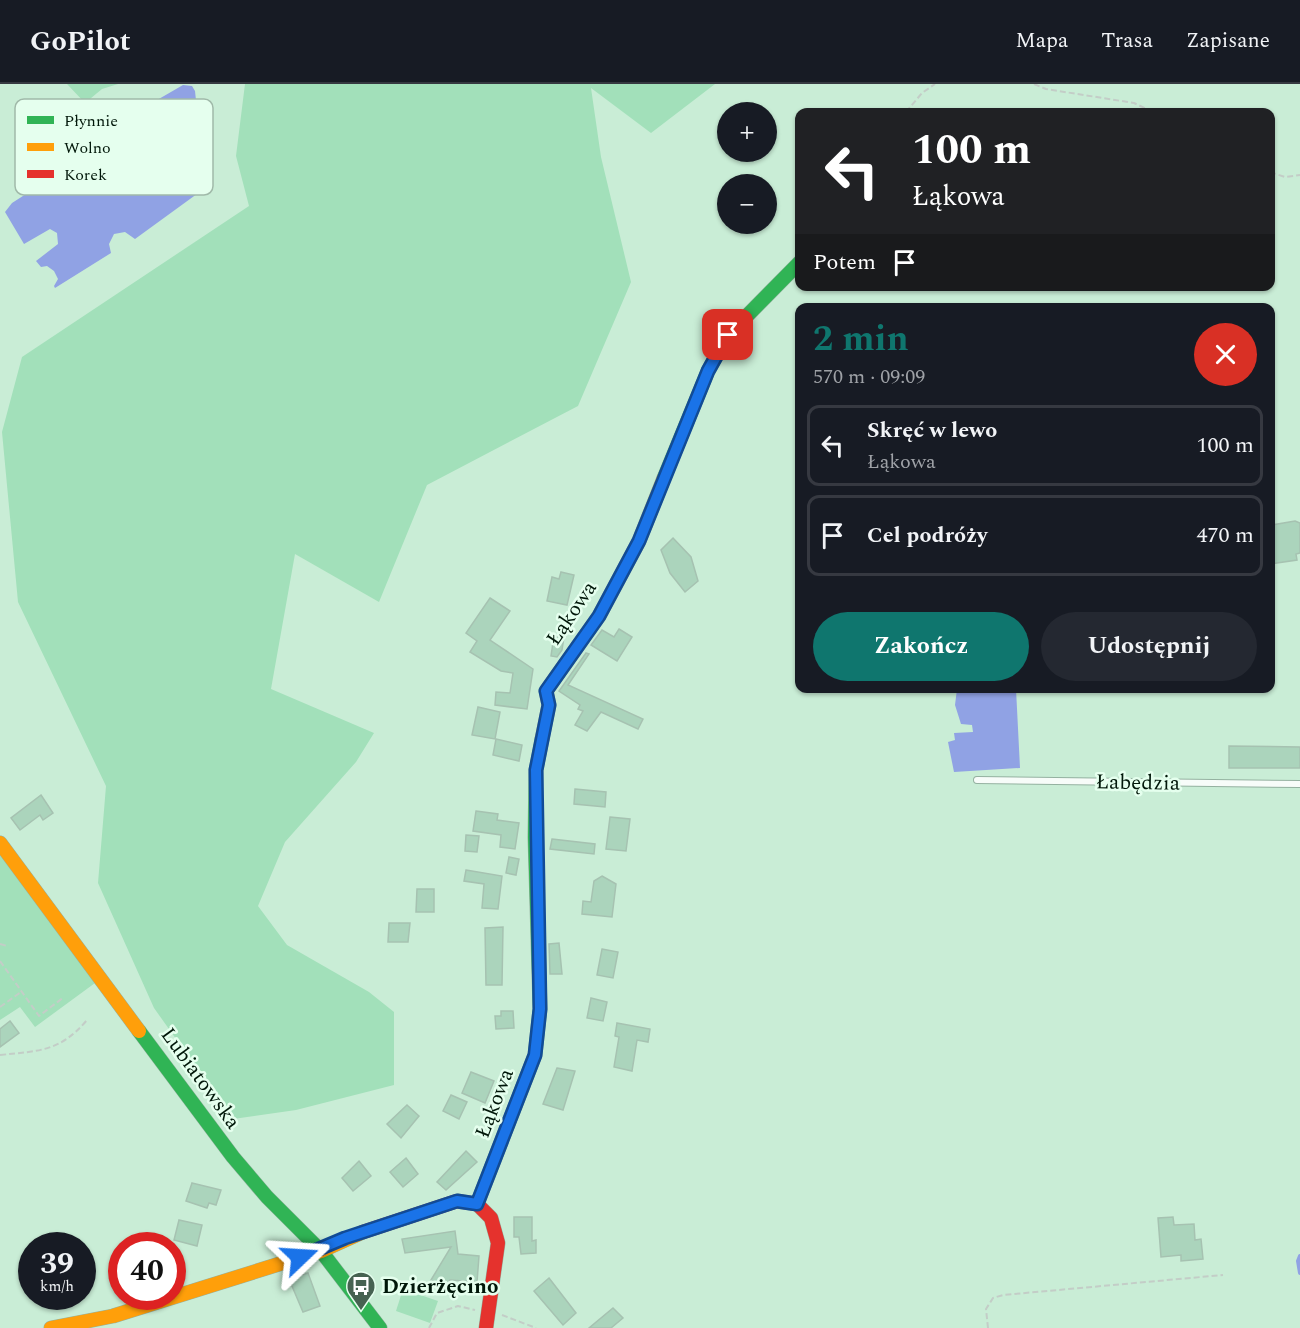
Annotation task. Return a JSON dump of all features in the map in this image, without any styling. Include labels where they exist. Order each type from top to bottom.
[{"type":"street","name":"Łąkowa","points":[[477,1204],[535,1055],[540,1009],[536,770],[549,705],[546,691],[599,616],[639,541],[708,371],[728,335],[795,267]]},
{"type":"street","name":"Lubiatowska","points":[[0,843],[233,1157],[267,1197],[321,1251],[380,1328]]},
{"type":"street","points":[[51,1328],[113,1316],[321,1251],[345,1238],[457,1201],[477,1204],[491,1218],[498,1243],[486,1328]]},
{"type":"lane","name":"Łabędzia","points":[[977,780],[1300,784]]},
{"type":"path","points":[[909,108],[922,93],[935,84]]},
{"type":"path","points":[[1034,84],[1046,89],[1134,103],[1145,108]]},
{"type":"path","points":[[1275,174],[1285,177],[1300,175]]},
{"type":"path","points":[[0,944],[7,946]]},
{"type":"path","points":[[0,961],[39,1016],[64,997]]},
{"type":"path","points":[[0,1007],[21,992]]},
{"type":"path","points":[[0,1055],[54,1048],[78,1031],[87,1020]]},
{"type":"path","points":[[988,1328],[986,1309],[993,1298],[1003,1295],[1223,1275]]},
{"type":"path","points":[[429,1328],[437,1313],[458,1306],[510,1316],[536,1328]]},
{"type":"green space","points":[[67,84],[118,84],[102,89],[90,99],[81,99]]},
{"type":"green space","points":[[245,84],[715,84],[651,133],[591,88],[601,157],[631,282],[578,406],[427,485],[379,602],[295,554],[271,689],[374,733],[356,762],[285,842],[258,906],[287,945],[369,992],[394,1012],[394,1085],[296,1110],[233,1119],[154,1008],[98,883],[106,786],[18,602],[2,432],[22,357],[249,206],[236,156]]},
{"type":"green space","points":[[0,855],[95,983],[35,1027],[20,1007],[0,1020]]},
{"type":"green space","points":[[403,1289],[438,1301],[430,1323],[396,1311]]},
{"type":"water","points":[[183,85],[192,86],[195,91],[196,99],[159,99]]},
{"type":"water","points":[[24,195],[196,195],[135,239],[125,232],[114,234],[109,244],[111,253],[55,288],[58,279],[54,271],[47,266],[41,267],[36,261],[58,244],[57,233],[50,229],[24,244],[5,212],[12,203]]},
{"type":"water","points":[[956,693],[1016,693],[1020,768],[954,772],[948,742],[955,740],[954,733],[973,732],[972,725],[961,724],[955,705]]},
{"type":"building","points":[[1295,521],[1300,523],[1300,553],[1296,554],[1297,560],[1275,563],[1275,524]]},
{"type":"building","points":[[673,538],[691,557],[698,581],[685,592],[670,573],[661,550]]},
{"type":"building","points":[[561,572],[574,575],[567,605],[547,601],[552,577],[559,579]]},
{"type":"building","points":[[490,598],[510,611],[490,640],[533,669],[527,709],[495,705],[496,692],[510,693],[513,673],[501,671],[470,652],[477,641],[466,633]]},
{"type":"building","points":[[619,629],[632,637],[617,661],[591,645],[602,630],[614,637]]},
{"type":"building","points":[[554,636],[564,637],[562,650],[557,657],[551,656]]},
{"type":"building","points":[[586,653],[589,654],[568,685],[643,719],[638,729],[601,712],[587,731],[575,725],[583,711],[578,709],[580,705],[559,691]]},
{"type":"building","points":[[478,707],[500,712],[495,739],[472,735]]},
{"type":"building","points":[[496,739],[522,745],[519,761],[493,755]]},
{"type":"building","points":[[1229,746],[1300,747],[1300,768],[1229,768]]},
{"type":"building","points":[[575,789],[606,792],[605,807],[574,804]]},
{"type":"building","points":[[41,795],[53,813],[43,820],[40,815],[20,830],[11,818]]},
{"type":"building","points":[[476,811],[498,814],[497,820],[519,823],[515,849],[500,847],[501,835],[473,831]]},
{"type":"building","points":[[610,817],[630,819],[626,851],[606,849]]},
{"type":"building","points":[[466,835],[479,836],[477,852],[465,851]]},
{"type":"building","points":[[552,839],[595,844],[594,854],[550,849]]},
{"type":"building","points":[[509,857],[519,859],[516,875],[506,873]]},
{"type":"building","points":[[466,870],[502,876],[498,909],[482,908],[484,884],[464,881]]},
{"type":"building","points":[[602,876],[616,884],[612,917],[582,914],[583,901],[591,902],[594,881]]},
{"type":"building","points":[[417,889],[434,889],[434,912],[416,912]]},
{"type":"building","points":[[389,923],[410,923],[408,942],[388,942]]},
{"type":"building","points":[[503,927],[502,985],[486,985],[485,928]]},
{"type":"building","points":[[559,943],[562,974],[550,974],[549,944]]},
{"type":"building","points":[[602,949],[618,952],[613,978],[597,975]]},
{"type":"building","points":[[591,998],[607,1002],[603,1021],[587,1018]]},
{"type":"building","points":[[501,1011],[513,1011],[514,1028],[496,1029],[495,1016],[501,1016]]},
{"type":"building","points":[[10,1021],[19,1033],[0,1047],[0,1029]]},
{"type":"building","points":[[617,1023],[650,1029],[648,1042],[637,1040],[632,1071],[614,1067],[619,1037],[615,1036]]},
{"type":"building","points":[[557,1068],[575,1071],[563,1110],[543,1104]]},
{"type":"building","points":[[471,1072],[494,1081],[485,1103],[462,1093]]},
{"type":"building","points":[[451,1095],[467,1102],[459,1119],[443,1111]]},
{"type":"building","points":[[407,1105],[419,1116],[401,1138],[387,1124]]},
{"type":"building","points":[[466,1151],[477,1162],[446,1190],[437,1182]]},
{"type":"building","points":[[406,1158],[418,1174],[403,1187],[390,1172]]},
{"type":"building","points":[[359,1161],[371,1176],[353,1191],[342,1178]]},
{"type":"building","points":[[192,1183],[221,1190],[216,1205],[209,1203],[207,1208],[186,1201]]},
{"type":"building","points":[[514,1217],[532,1217],[532,1241],[536,1240],[536,1253],[521,1254],[519,1237],[514,1237]]},
{"type":"building","points":[[1173,1217],[1174,1225],[1194,1224],[1195,1240],[1201,1239],[1203,1259],[1181,1261],[1181,1255],[1161,1257],[1158,1218]]},
{"type":"building","points":[[179,1220],[202,1225],[197,1246],[186,1243],[186,1232],[176,1232]]},
{"type":"building","points":[[455,1231],[458,1254],[479,1256],[477,1282],[450,1280],[446,1287],[431,1280],[451,1247],[405,1253],[402,1239]]},
{"type":"building","points":[[308,1273],[320,1306],[303,1312],[289,1279]]},
{"type":"building","points":[[549,1278],[576,1313],[563,1325],[534,1291]]},
{"type":"building","points":[[613,1308],[623,1318],[611,1328],[589,1328]]},
{"type":"waterway","points":[[1300,1256],[1298,1261],[1300,1273]]},
{"type":"traffic: fast","points":[[664,478],[708,371],[728,335],[795,267]]},
{"type":"traffic: fast","points":[[477,1204],[535,1055],[540,1009],[535,837],[536,770],[542,739]]},
{"type":"traffic: fast","points":[[139,1031],[233,1157],[267,1197],[321,1251],[380,1328]]},
{"type":"traffic: slow","points":[[542,739],[549,705],[546,691],[599,616],[639,541],[664,478]]},
{"type":"traffic: slow","points":[[0,843],[139,1031]]},
{"type":"traffic: slow","points":[[51,1328],[113,1316],[321,1251],[363,1232]]},
{"type":"traffic: jam","points":[[363,1232],[457,1201],[477,1204],[491,1218],[498,1243],[486,1328]]},
{"type":"place","name":"Dzierżęcino","points":[[361,1312]]},
{"type":"route","points":[[300,1257],[321,1251],[345,1238],[457,1201],[477,1204],[535,1055],[540,1009],[535,837],[536,770],[549,705],[546,691],[559,669],[599,616],[639,541],[708,371],[728,335]]}]
